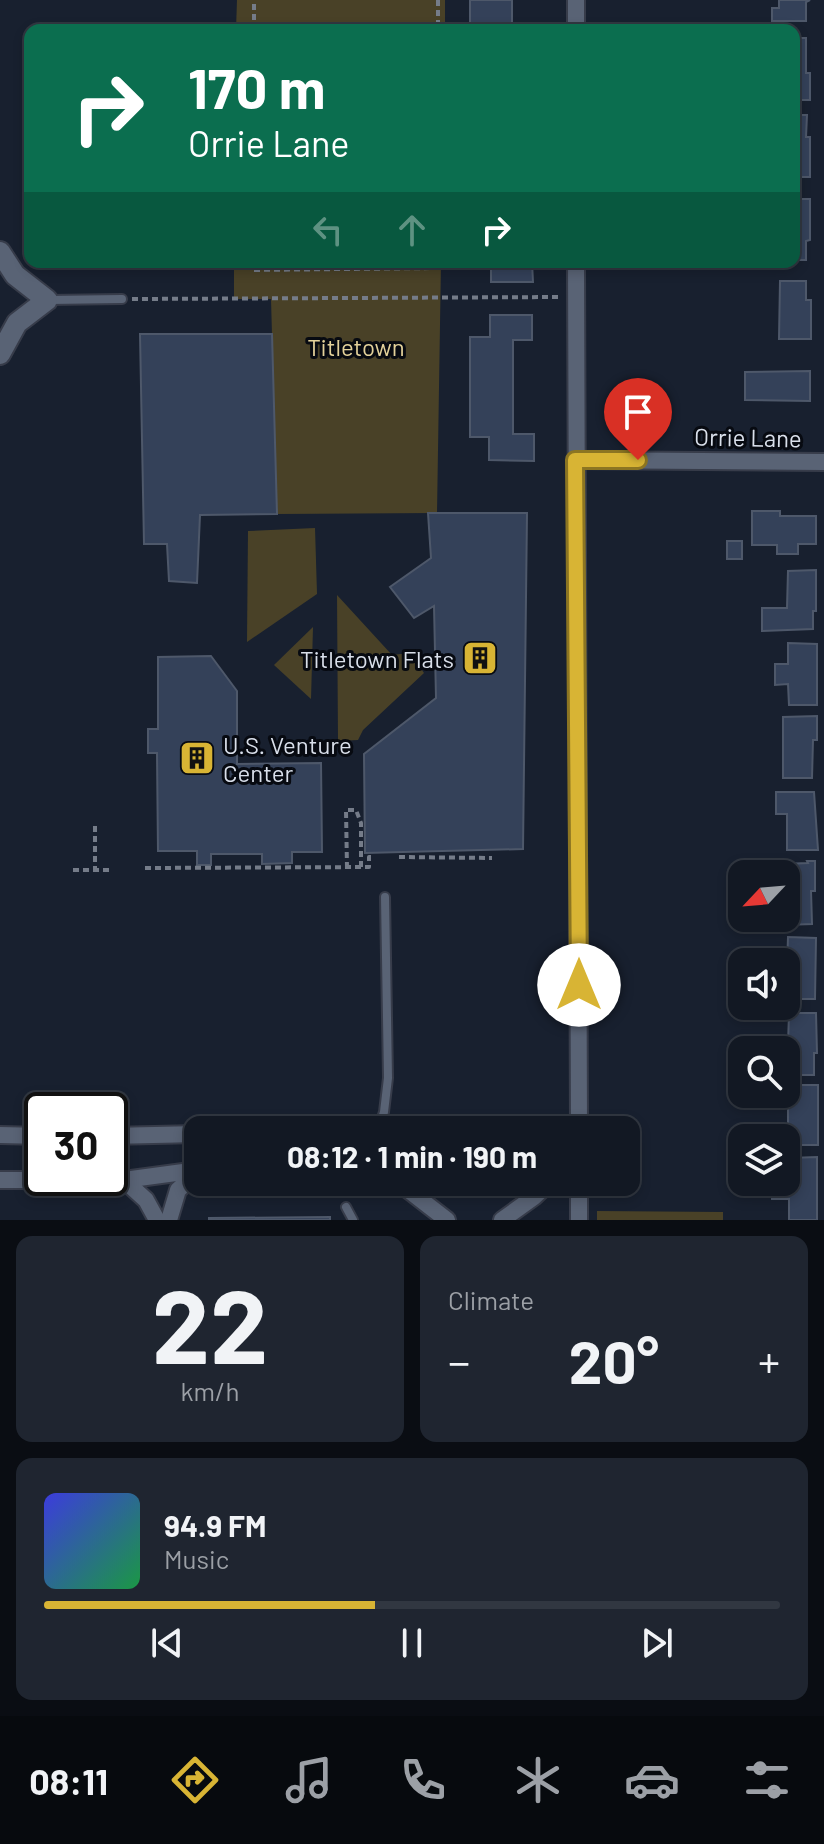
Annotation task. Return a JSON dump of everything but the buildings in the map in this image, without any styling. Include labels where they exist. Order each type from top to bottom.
[{"type":"street","points":[[576,0],[576,24]]},
{"type":"street","points":[[0,252],[15,275],[47,300],[17,323],[0,354]]},
{"type":"street","points":[[576,268],[579,1116]]},
{"type":"street","name":"Orrie Lane","points":[[575,460],[824,462]]},
{"type":"street","points":[[128,1136],[184,1134]]},
{"type":"street","points":[[0,1135],[24,1136]]},
{"type":"street","points":[[128,1180],[184,1173]]},
{"type":"street","points":[[0,1180],[24,1180]]},
{"type":"street","points":[[128,1184],[146,1200],[157,1220]]},
{"type":"street","points":[[169,1220],[178,1190],[184,1184]]},
{"type":"street","points":[[416,1196],[447,1220]]},
{"type":"street","points":[[502,1220],[534,1196]]},
{"type":"street","points":[[579,1196],[579,1220]]},
{"type":"lane","points":[[47,300],[122,299]]},
{"type":"lane","points":[[383,1116],[388,1078],[385,897]]},
{"type":"lane","points":[[346,1207],[353,1220]]},
{"type":"path","points":[[254,0],[254,24]]},
{"type":"path","points":[[438,0],[438,24]]},
{"type":"path","points":[[252,268],[439,268]]},
{"type":"path","points":[[122,299],[564,297]]},
{"type":"path","points":[[347,868],[346,810],[356,810],[361,823],[361,868]]},
{"type":"path","points":[[95,826],[95,870]]},
{"type":"path","points":[[347,839],[361,839]]},
{"type":"path","points":[[145,868],[361,868],[369,867],[369,857],[373,857]]},
{"type":"path","points":[[399,857],[492,858]]},
{"type":"path","points":[[73,870],[111,870]]},
{"type":"green space","points":[[237,0],[445,0],[445,24],[236,24]]},
{"type":"green space","name":"Titletown","points":[[234,268],[441,268],[437,513],[277,514],[271,299],[234,299]]},
{"type":"green space","points":[[315,528],[317,594],[247,642],[248,531]]},
{"type":"green space","points":[[337,595],[392,655],[410,653],[424,673],[363,730],[358,740],[338,741]]},
{"type":"green space","points":[[313,627],[311,699],[274,665]]},
{"type":"green space","points":[[597,1211],[723,1212],[723,1220],[597,1220]]},
{"type":"place","name":"Titletown Flats","points":[[480,658]]},
{"type":"place","name":"U.S. Venture Center","points":[[197,758]]},
{"type":"route","points":[[579,985],[575,460],[638,460]]}]
